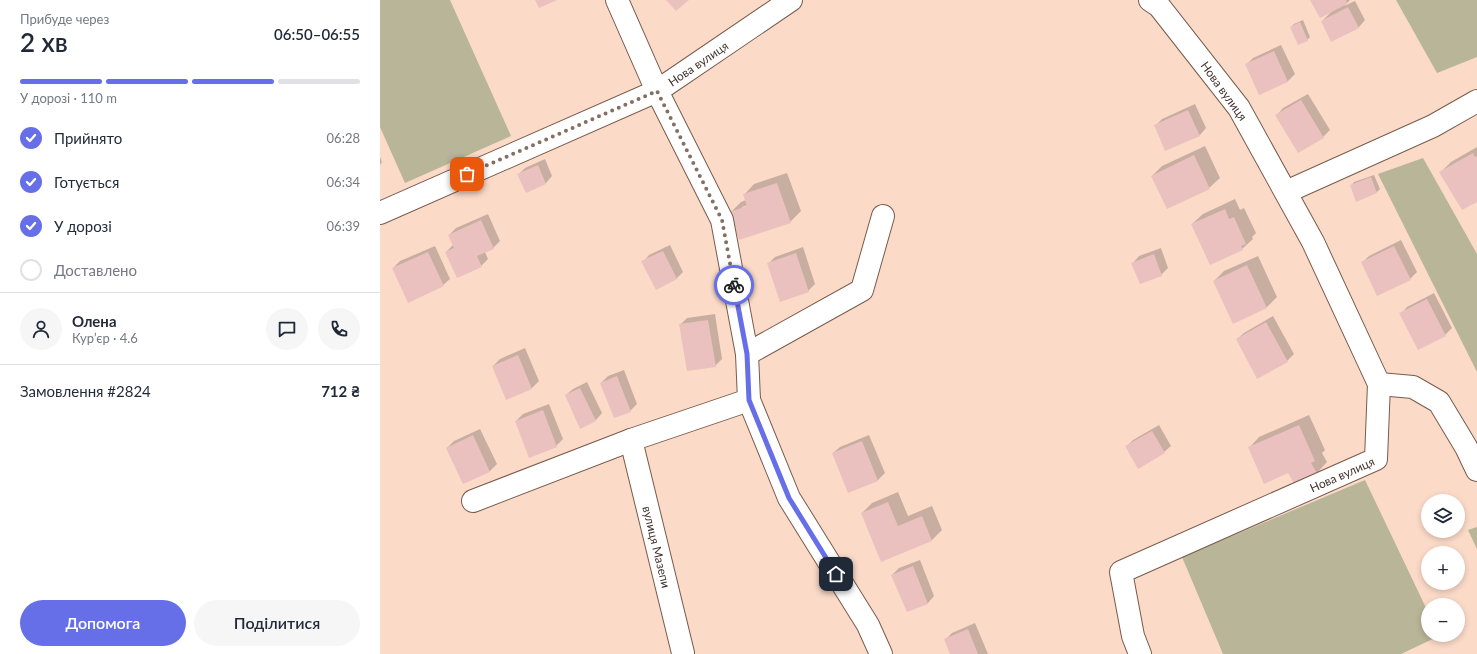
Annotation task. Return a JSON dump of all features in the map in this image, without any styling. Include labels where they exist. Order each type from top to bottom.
[{"type":"street","points":[[617,0],[657,91],[722,220],[747,354],[749,400],[789,498],[868,625],[882,654]]},
{"type":"street","name":"Нова вулиця","points":[[380,213],[657,91],[791,0]]},
{"type":"street","name":"Нова вулиця","points":[[1140,654],[1133,636],[1121,572],[1376,459],[1379,384],[1313,242],[1239,108],[1159,6],[1150,0]]},
{"type":"street","points":[[1286,192],[1433,126],[1477,102]]},
{"type":"street","points":[[747,354],[862,290],[883,216]]},
{"type":"street","points":[[1379,384],[1413,387],[1439,402],[1466,447],[1477,470]]},
{"type":"street","points":[[473,501],[631,440],[749,400]]},
{"type":"street","name":"вулиця Мазепи","points":[[631,440],[683,653]]},
{"type":"shaded area","points":[[380,0],[450,0],[511,136],[405,183],[380,127]]},
{"type":"shaded area","points":[[1396,0],[1477,0],[1477,57],[1437,73]]},
{"type":"shaded area","points":[[1423,158],[1477,254],[1477,372],[1378,174]]},
{"type":"shaded area","points":[[1365,480],[1421,598],[1421,642],[1426,642],[1401,654],[1223,654],[1182,557]]},
{"type":"shaded area","points":[[1477,527],[1477,549],[1468,530]]},
{"type":"building","points":[[535,0],[557,0],[539,8]]},
{"type":"building","points":[[666,0],[689,0],[676,11]]},
{"type":"building","points":[[1310,0],[1346,0],[1347,4],[1320,18]]},
{"type":"building","points":[[1348,7],[1359,28],[1331,42],[1321,21]]},
{"type":"building","points":[[1300,22],[1308,41],[1298,45],[1290,27]]},
{"type":"building","points":[[1274,51],[1288,82],[1259,95],[1245,64]]},
{"type":"building","points":[[1301,100],[1324,138],[1298,153],[1275,115]]},
{"type":"building","points":[[1188,110],[1200,136],[1165,151],[1154,125]]},
{"type":"building","points":[[1473,153],[1475,157],[1477,156],[1477,202],[1462,210],[1439,172]]},
{"type":"building","points":[[1194,155],[1210,189],[1167,209],[1151,176]]},
{"type":"building","points":[[538,165],[546,184],[526,193],[517,174]]},
{"type":"building","points":[[1371,177],[1377,193],[1356,202],[1350,185]]},
{"type":"building","points":[[777,183],[791,223],[739,240],[730,212],[747,206],[743,194]]},
{"type":"building","points":[[1225,209],[1229,219],[1234,217],[1246,244],[1241,246],[1243,250],[1210,265],[1191,224]]},
{"type":"building","points":[[481,220],[494,249],[477,256],[482,267],[457,278],[445,252],[454,248],[448,235]]},
{"type":"building","points":[[1394,246],[1411,280],[1377,296],[1361,262]]},
{"type":"building","points":[[663,251],[677,279],[656,290],[641,261]]},
{"type":"building","points":[[428,252],[444,286],[408,303],[392,268]]},
{"type":"building","points":[[796,253],[809,292],[780,302],[767,263]]},
{"type":"building","points":[[1154,254],[1162,276],[1140,284],[1131,263]]},
{"type":"building","points":[[1247,265],[1267,308],[1233,324],[1213,281]]},
{"type":"building","points":[[1427,299],[1446,336],[1418,350],[1399,313]]},
{"type":"building","points":[[708,320],[716,367],[687,371],[679,324]]},
{"type":"building","points":[[1266,322],[1288,362],[1257,379],[1236,339]]},
{"type":"building","points":[[518,355],[532,389],[506,400],[492,366]]},
{"type":"building","points":[[617,376],[631,412],[614,418],[600,383]]},
{"type":"building","points":[[580,388],[596,421],[580,429],[565,395]]},
{"type":"building","points":[[543,410],[557,447],[529,458],[515,421]]},
{"type":"building","points":[[1299,425],[1315,461],[1311,463],[1317,473],[1295,485],[1288,473],[1264,484],[1248,447]]},
{"type":"building","points":[[1152,431],[1165,453],[1138,469],[1125,446]]},
{"type":"building","points":[[473,435],[490,472],[463,484],[446,448]]},
{"type":"building","points":[[862,441],[878,481],[848,493],[832,453]]},
{"type":"building","points":[[888,502],[898,526],[922,516],[932,541],[881,562],[861,513]]},
{"type":"building","points":[[913,566],[928,604],[907,612],[891,575]]},
{"type":"building","points":[[968,629],[978,654],[950,654],[944,639]]},
{"type":"way so far","points":[[467,174],[657,91],[722,220],[734,285]]},
{"type":"route","points":[[734,285],[747,354],[749,400],[789,498],[836,574]]}]
